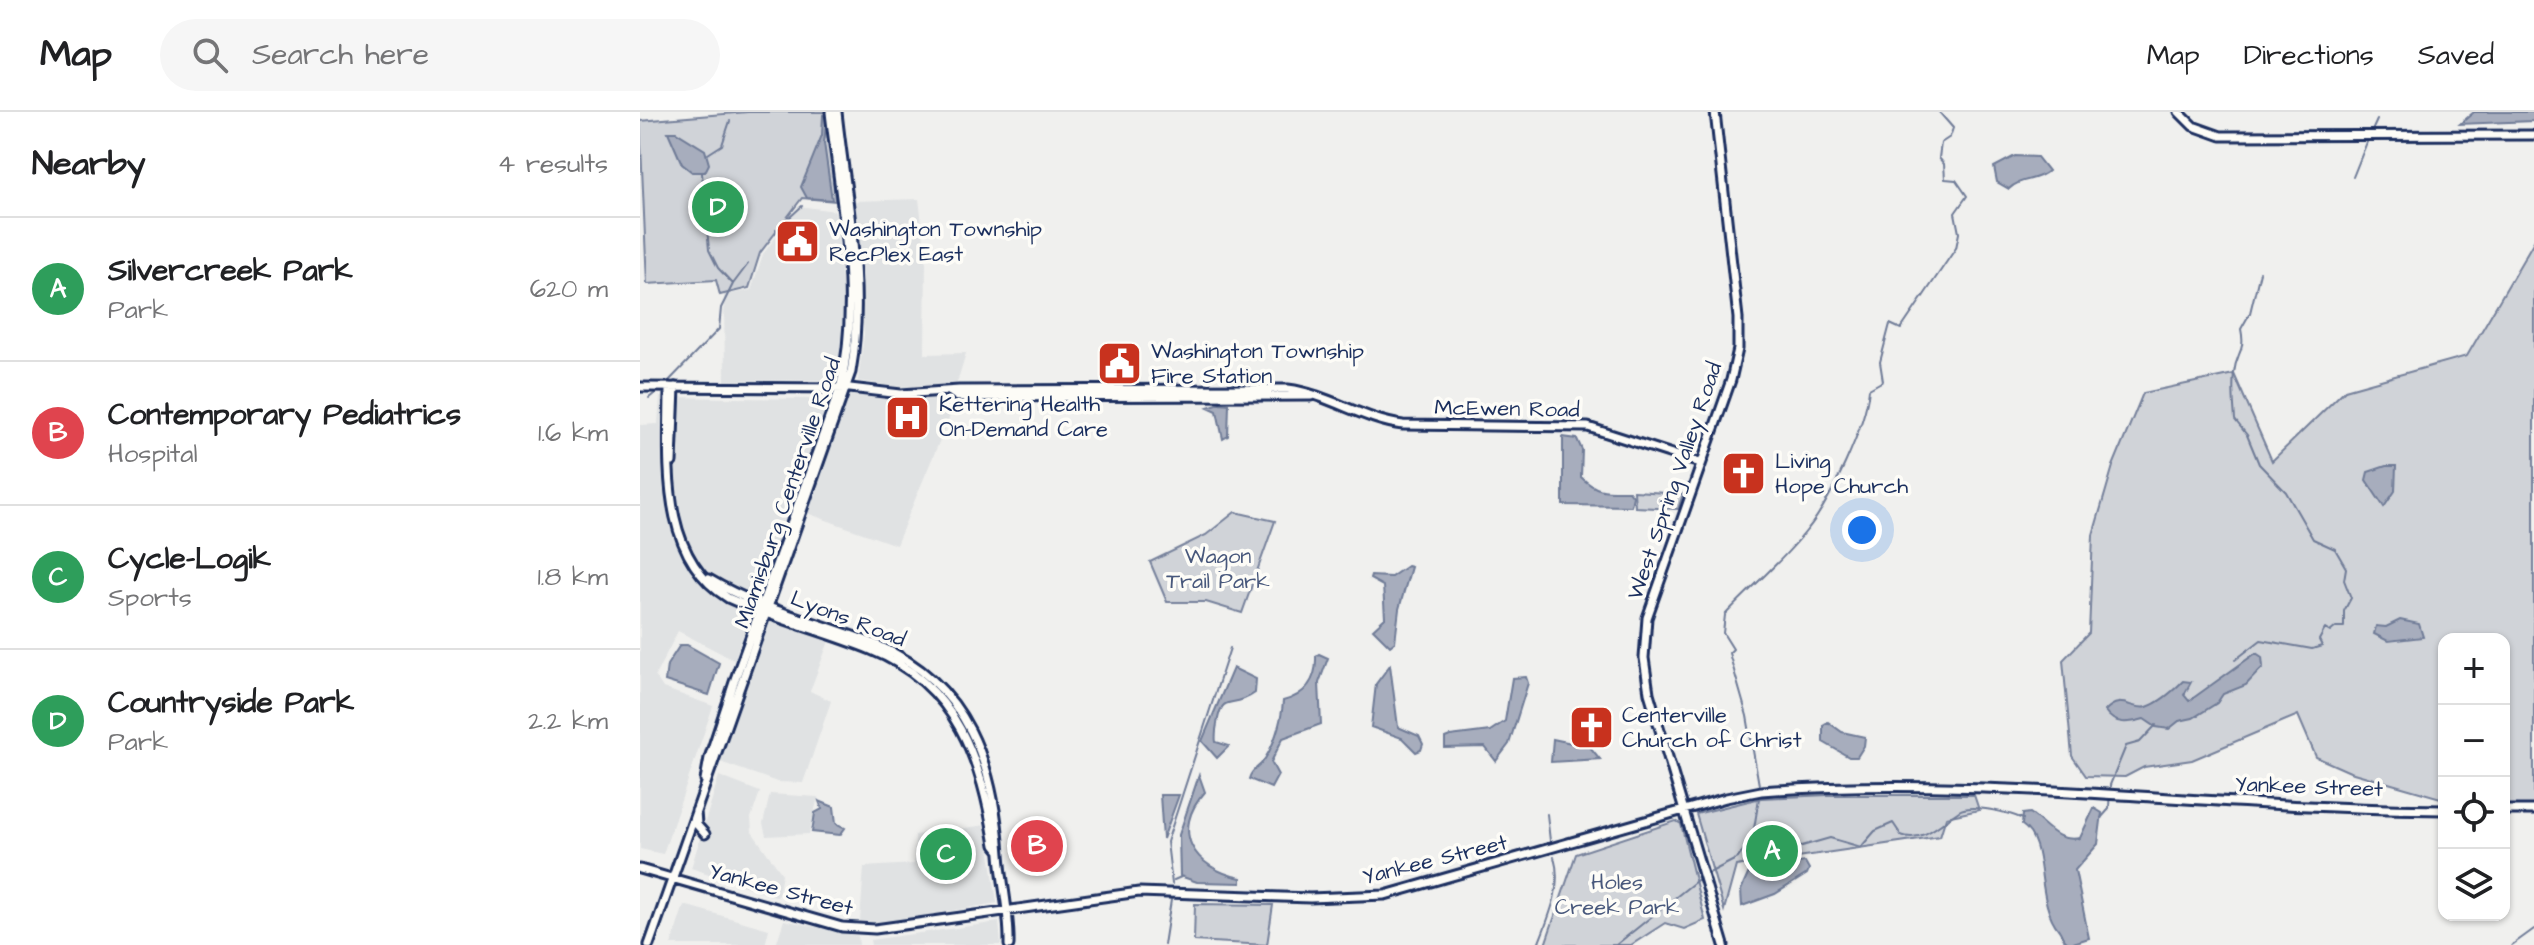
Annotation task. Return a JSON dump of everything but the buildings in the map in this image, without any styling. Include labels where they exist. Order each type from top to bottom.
[{"type":"street","name":"Miamisburg Centerville Road","points":[[830,112],[836,130]]},
{"type":"street","name":"Miamisburg Centerville Road","points":[[649,945],[844,388],[851,328],[837,112]]},
{"type":"street","name":"West Spring Valley Road","points":[[1715,112],[1739,339],[1731,380],[1650,609],[1644,646],[1649,693],[1724,945]]},
{"type":"street","points":[[2179,112],[2193,126],[2221,136],[2534,135]]},
{"type":"street","name":"McEwen Road","points":[[640,387],[844,388],[892,394],[1288,389],[1403,425],[1596,428],[1700,463]]},
{"type":"street","name":"Lyons Road","points":[[672,387],[671,503],[677,531],[689,556],[714,590],[885,657],[934,693],[968,740],[983,779],[995,845],[999,850],[1008,911],[1009,945]]},
{"type":"street","name":"Miamisburg Centerville Road","points":[[710,765],[711,752],[764,610]]},
{"type":"street","name":"Yankee Street","points":[[640,869],[860,929],[1139,892],[1310,898],[1385,895],[1736,795],[1779,790],[2064,791],[2257,805],[2438,810]]},
{"type":"street","points":[[685,839],[705,834],[697,825],[695,809]]},
{"type":"street","points":[[2510,810],[2534,810]]},
{"type":"shaded area","points":[[919,199],[926,256],[925,354],[966,353],[956,386],[898,387],[858,381],[864,334],[854,201]]},
{"type":"shaded area","points":[[799,206],[835,211],[846,320],[835,380],[725,381],[724,295],[751,290],[763,254]]},
{"type":"shaded area","points":[[847,388],[952,393],[958,397],[896,545],[804,512]]},
{"type":"shaded area","points":[[660,397],[819,399],[826,406],[734,660],[678,631],[655,676],[663,688],[713,706],[663,854],[640,849],[640,425],[658,424]]},
{"type":"shaded area","points":[[771,619],[829,641],[810,691],[831,701],[803,783],[777,782],[720,762]]},
{"type":"shaded area","points":[[719,776],[760,792],[751,818],[752,832],[782,874],[778,897],[691,868]]},
{"type":"shaded area","points":[[770,794],[818,797],[809,834],[766,836],[763,824]]},
{"type":"shaded area","points":[[986,825],[997,903],[883,923],[860,921],[864,867],[914,864],[915,835]]},
{"type":"shaded area","points":[[684,905],[769,929],[765,945],[671,945]]},
{"type":"shaded area","points":[[784,920],[858,936],[859,945],[776,945]]},
{"type":"shaded area","points":[[999,922],[1001,945],[871,945],[870,940]]},
{"type":"green space","points":[[748,112],[827,112],[835,201],[802,198],[760,253],[749,288],[720,295],[716,280],[647,284],[640,121]]},
{"type":"green space","points":[[2534,241],[2534,805],[2510,805],[2510,633],[2438,633],[2438,797],[2350,772],[2316,757],[2298,715],[2192,760],[2144,767],[2125,777],[2086,776],[2072,756],[2063,660],[2089,633],[2093,535],[2113,466],[2143,393],[2234,374],[2272,461],[2345,390],[2467,356]]},
{"type":"green space","points":[[1634,491],[1683,494],[1678,509],[1635,507]]},
{"type":"green space","name":"Wagon Trail Park","points":[[1235,512],[1275,521],[1242,613],[1206,602],[1167,602],[1150,562],[1206,535]]},
{"type":"green space","points":[[1974,795],[1979,810],[1946,817],[1940,836],[1736,866],[1724,910],[1696,814],[1761,798]]},
{"type":"green space","name":"Holes Creek Park","points":[[1676,821],[1681,824],[1705,920],[1684,929],[1665,923],[1631,945],[1545,945],[1576,854]]},
{"type":"green space","points":[[1195,904],[1273,905],[1267,945],[1194,941]]},
{"type":"water","points":[[2474,112],[2534,112],[2534,121],[2460,124]]},
{"type":"water","points":[[823,115],[827,116],[824,143],[832,200],[807,198],[801,187],[822,135]]},
{"type":"water","points":[[668,132],[676,132],[705,150],[709,164],[705,172],[692,172],[682,164]]},
{"type":"water","points":[[2015,156],[2037,157],[2048,171],[2009,189],[1997,182],[1994,167]]},
{"type":"water","points":[[1229,404],[1228,436],[1223,439],[1217,411],[1208,407]]},
{"type":"water","points":[[1563,437],[1577,439],[1582,450],[1581,477],[1597,488],[1629,491],[1633,496],[1631,506],[1563,505]]},
{"type":"water","points":[[2396,466],[2395,491],[2384,507],[2366,480],[2368,472]]},
{"type":"water","points":[[1407,566],[1411,567],[1399,609],[1395,642],[1390,646],[1373,629],[1385,618],[1383,586],[1370,579],[1371,576],[1391,577]]},
{"type":"water","points":[[2400,620],[2419,624],[2423,637],[2388,641],[2374,634],[2376,626],[2386,627]]},
{"type":"water","points":[[680,645],[687,645],[719,663],[709,695],[665,681],[667,665]]},
{"type":"water","points":[[2256,653],[2262,657],[2263,667],[2246,685],[2223,694],[2217,703],[2169,729],[2156,727],[2144,719],[2118,721],[2105,711],[2116,703],[2147,707],[2183,681],[2191,682],[2184,695],[2189,701]]},
{"type":"water","points":[[1319,654],[1328,658],[1319,683],[1321,724],[1283,738],[1271,762],[1278,775],[1271,788],[1249,779],[1273,743],[1283,701],[1298,695],[1308,685]]},
{"type":"water","points":[[1390,665],[1398,727],[1419,736],[1423,744],[1421,750],[1416,752],[1402,738],[1371,727],[1376,684]]},
{"type":"water","points":[[1233,668],[1256,679],[1255,693],[1228,703],[1221,709],[1216,742],[1229,746],[1217,758],[1202,741]]},
{"type":"water","points":[[1526,677],[1528,683],[1509,744],[1496,761],[1485,747],[1445,748],[1445,738],[1490,731],[1505,721],[1512,678]]},
{"type":"water","points":[[1828,722],[1842,732],[1865,737],[1864,746],[1857,757],[1849,757],[1823,742],[1823,725]]},
{"type":"water","points":[[1553,739],[1590,747],[1600,759],[1551,762]]},
{"type":"water","points":[[1199,775],[1205,792],[1189,820],[1188,834],[1192,846],[1210,866],[1241,878],[1241,883],[1197,882],[1180,876],[1179,835]]},
{"type":"water","points":[[1160,795],[1179,795],[1163,839]]},
{"type":"water","points":[[819,801],[834,807],[836,823],[845,828],[840,835],[812,832],[815,813],[822,809]]},
{"type":"water","points":[[2094,808],[2102,813],[2098,844],[2075,870],[2089,938],[2070,944],[2051,918],[2036,845],[2022,825],[2023,814],[2030,813],[2053,832],[2072,839],[2080,838]]},
{"type":"water","points":[[1805,862],[1809,869],[1807,874],[1775,894],[1742,906],[1741,890],[1750,870]]},
{"type":"waterway","points":[[1759,785],[1747,716],[1729,653],[1733,649],[1723,633],[1725,615],[1788,552],[1816,517],[1836,483],[1854,442],[1869,389],[1883,381],[1880,362],[1890,324],[1901,329],[1956,248],[1959,233],[1955,213],[1967,196],[1956,180],[1945,179],[1944,164],[1939,158],[1941,143],[1950,137],[1953,128],[1939,112]]},
{"type":"waterway","points":[[2372,131],[2377,120]]},
{"type":"waterway","points":[[708,154],[722,145],[730,121]]},
{"type":"waterway","points":[[2353,177],[2369,137]]},
{"type":"waterway","points":[[702,173],[709,250],[718,268],[733,284]]},
{"type":"waterway","points":[[776,230],[802,206]]},
{"type":"waterway","points":[[667,383],[719,329],[721,308],[748,264]]},
{"type":"waterway","points":[[2235,660],[2261,640],[2312,649],[2322,646],[2319,640],[2325,629],[2330,632],[2336,627],[2344,627],[2344,611],[2351,598],[2344,580],[2346,568],[2335,549],[2313,539],[2286,492],[2259,464],[2247,435],[2235,420],[2233,379],[2242,348],[2241,329],[2250,313],[2260,272]]},
{"type":"waterway","points":[[649,398],[659,390]]},
{"type":"waterway","points":[[1172,884],[1167,842],[1230,648]]},
{"type":"waterway","points":[[2101,818],[2109,809],[2110,785],[2126,746],[2140,742],[2156,725]]},
{"type":"waterway","points":[[1752,841],[1759,798]]},
{"type":"waterway","points":[[1707,874],[1738,858],[1749,842],[1774,848],[1785,842],[1802,846],[1830,838],[1861,847],[1875,831],[1893,823],[1901,835],[1917,837],[1959,811],[1972,808],[2023,819]]},
{"type":"waterway","points":[[1547,814],[1550,841]]},
{"type":"waterway","points":[[1538,945],[1556,890],[1554,857]]},
{"type":"waterway","points":[[1174,880],[1181,877]]},
{"type":"waterway","points":[[1616,945],[1701,877]]},
{"type":"waterway","points":[[1164,945],[1171,900]]},
{"type":"waterway","points":[[2512,945],[2534,929]]},
{"type":"place","name":"Countryside Park","points":[[718,207]]},
{"type":"place","name":"Washington Township RecPlex East","points":[[798,242]]},
{"type":"place","name":"Washington Township Fire Station","points":[[1120,364]]},
{"type":"place","name":"Kettering Health On-Demand Care","points":[[908,417]]},
{"type":"place","name":"Living Hope Church","points":[[1744,474]]},
{"type":"place","name":"Centerville Church of Christ","points":[[1591,728]]},
{"type":"place","name":"Contemporary Pediatrics","points":[[1037,846]]},
{"type":"place","name":"Silvercreek Park","points":[[1772,851]]},
{"type":"place","name":"Cycle-Logik","points":[[946,854]]}]
